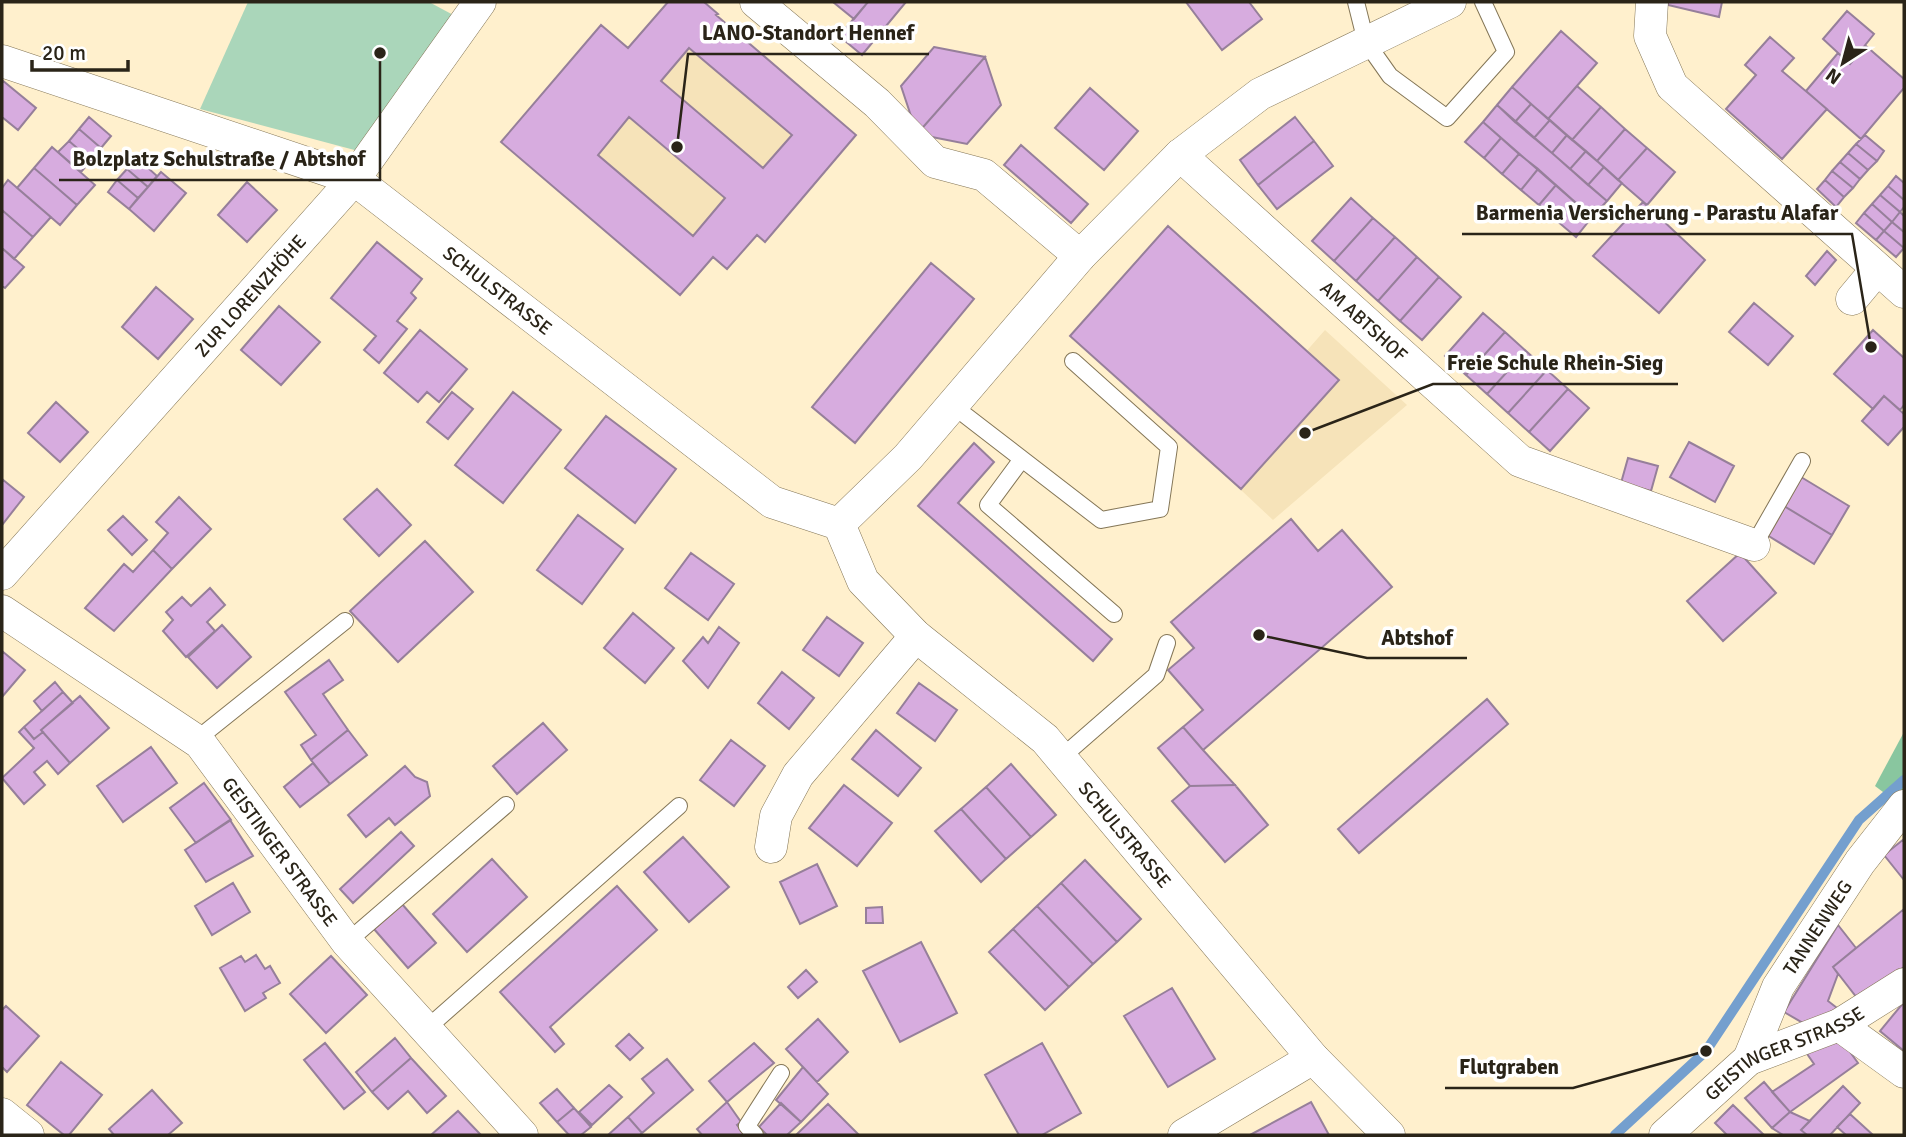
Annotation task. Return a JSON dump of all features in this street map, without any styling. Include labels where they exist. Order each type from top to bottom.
[{"type":"street","name":"ZUR LORENZHÖHE","points":[[2,574],[354,179],[480,2]]},
{"type":"street","points":[[756,2],[877,103],[935,162],[984,175],[1080,256]]},
{"type":"street","points":[[839,524],[908,457],[1080,256],[1180,155],[1260,94],[1450,2]]},
{"type":"street","points":[[1652,2],[1650,36],[1672,86],[1904,292]]},
{"type":"street","name":"SCHULSTRASSE","points":[[2,61],[354,179],[772,502],[839,524],[863,581],[916,636],[1045,738],[1313,1058],[1389,1135]]},
{"type":"street","name":"AM ABTSHOF","points":[[1180,155],[1520,461],[1754,545]]},
{"type":"street","points":[[1852,299],[1877,270]]},
{"type":"street","name":"GEISTINGER STRASSE","points":[[2,611],[196,740],[347,942],[522,1135]]},
{"type":"street","points":[[771,847],[776,816],[798,775],[916,636]]},
{"type":"street","name":"TANNENWEG","points":[[1749,1059],[1779,988],[1860,862],[1904,806]]},
{"type":"street","name":"GEISTINGER STRASSE","points":[[1672,1133],[1749,1059],[1839,1025],[1904,984]]},
{"type":"street","points":[[1839,1025],[1904,1072]]},
{"type":"street","points":[[1184,1135],[1313,1058]]},
{"type":"street","points":[[2,1114],[27,1135]]},
{"type":"lane","points":[[1356,2],[1366,42],[1390,76],[1447,118],[1506,52],[1483,2]]},
{"type":"lane","points":[[952,405],[1101,520],[1160,509],[1169,447],[1073,361]]},
{"type":"lane","points":[[1023,459],[988,505],[1114,614]]},
{"type":"lane","points":[[1754,545],[1802,461]]},
{"type":"lane","points":[[196,740],[345,621]]},
{"type":"lane","points":[[1062,757],[1156,675],[1167,643]]},
{"type":"lane","points":[[347,942],[506,805]]},
{"type":"lane","points":[[425,1030],[679,806]]},
{"type":"lane","points":[[755,1135],[747,1126],[781,1073]]},
{"type":"shaded area","points":[[668,2],[704,2],[718,14],[840,154],[765,242],[756,235],[727,269],[713,257],[680,295],[501,142],[601,25],[628,48]]},
{"type":"shaded area","points":[[1325,330],[1407,405],[1273,520],[1210,461]]},
{"type":"green space","points":[[248,2],[429,2],[457,17],[362,152],[200,109]]},
{"type":"green space","points":[[1904,732],[1904,806],[1903,807],[1875,786]]},
{"type":"building","points":[[668,2],[704,2],[856,135],[765,242],[757,235],[727,269],[713,257],[680,295],[501,142],[601,25],[628,48]],"holes":[[[689,48],[792,135],[763,168],[661,81]],[[629,117],[725,198],[693,236],[598,155]]]},
{"type":"building","points":[[833,2],[868,2],[854,19]]},
{"type":"building","points":[[868,2],[906,2],[862,55],[839,36]]},
{"type":"building","points":[[1186,2],[1249,2],[1262,19],[1222,50]]},
{"type":"building","points":[[1668,2],[1722,2],[1719,17],[1668,5]]},
{"type":"building","points":[[1847,11],[1874,34],[1850,64],[1823,39]]},
{"type":"building","points":[[1561,31],[1597,63],[1548,119],[1512,87]]},
{"type":"building","points":[[1770,37],[1794,58],[1782,71],[1827,109],[1782,159],[1726,109],[1756,75],[1745,65]]},
{"type":"building","points":[[1866,46],[1904,79],[1904,88],[1861,139],[1806,91],[1838,53],[1850,64]]},
{"type":"building","points":[[934,47],[985,57],[917,134],[901,86]]},
{"type":"building","points":[[985,57],[1001,105],[967,144],[917,134]]},
{"type":"building","points":[[2,80],[36,108],[18,130],[2,117]]},
{"type":"building","points":[[1577,86],[1601,107],[1572,140],[1548,119]]},
{"type":"building","points":[[1512,87],[1531,104],[1515,122],[1497,105]]},
{"type":"building","points":[[1090,88],[1138,131],[1104,170],[1055,128]]},
{"type":"building","points":[[1531,104],[1550,120],[1534,138],[1515,122]]},
{"type":"building","points":[[1497,105],[1607,201],[1592,217],[1483,122]]},
{"type":"building","points":[[1601,107],[1625,129],[1597,161],[1572,140]]},
{"type":"building","points":[[89,117],[111,136],[101,148],[79,129]]},
{"type":"building","points":[[1295,117],[1314,141],[1258,185],[1240,160]]},
{"type":"building","points":[[1550,120],[1567,135],[1552,153],[1534,138]]},
{"type":"building","points":[[1483,122],[1501,138],[1484,158],[1465,142]]},
{"type":"building","points":[[79,129],[101,148],[91,160],[69,141]]},
{"type":"building","points":[[1625,129],[1647,148],[1618,180],[1597,161]]},
{"type":"building","points":[[1567,135],[1586,151],[1570,169],[1552,153]]},
{"type":"building","points":[[1865,135],[1884,151],[1877,161],[1856,144]]},
{"type":"building","points":[[1501,138],[1519,154],[1502,174],[1484,158]]},
{"type":"building","points":[[69,141],[91,160],[81,172],[58,152]]},
{"type":"building","points":[[1314,141],[1333,166],[1277,209],[1258,185]]},
{"type":"building","points":[[1856,144],[1877,161],[1868,170],[1848,153]]},
{"type":"building","points":[[1021,145],[1088,204],[1071,223],[1004,165]]},
{"type":"building","points":[[52,147],[95,185],[77,205],[34,168]]},
{"type":"building","points":[[1647,148],[1675,172],[1647,205],[1618,180]]},
{"type":"building","points":[[1586,151],[1604,167],[1588,185],[1570,169]]},
{"type":"building","points":[[1848,153],[1868,170],[1860,179],[1840,162]]},
{"type":"building","points":[[1519,154],[1538,169],[1521,190],[1502,174]]},
{"type":"building","points":[[137,158],[157,176],[148,187],[127,169]]},
{"type":"building","points":[[1840,162],[1860,179],[1853,188],[1832,171]]},
{"type":"building","points":[[1604,167],[1622,183],[1607,201],[1588,185]]},
{"type":"building","points":[[34,168],[77,205],[60,225],[17,188]]},
{"type":"building","points":[[127,169],[148,187],[138,198],[117,180]]},
{"type":"building","points":[[1538,169],[1556,185],[1539,205],[1521,190]]},
{"type":"building","points":[[1832,171],[1853,188],[1844,197],[1825,180]]},
{"type":"building","points":[[161,172],[186,193],[154,231],[129,209]]},
{"type":"building","points":[[1896,176],[1904,183],[1904,200],[1888,186]]},
{"type":"building","points":[[8,180],[51,217],[33,237],[2,210],[2,188]]},
{"type":"building","points":[[117,180],[138,198],[129,209],[108,192]]},
{"type":"building","points":[[1825,180],[1844,197],[1836,207],[1817,189]]},
{"type":"building","points":[[247,182],[277,210],[247,242],[218,215]]},
{"type":"building","points":[[1556,185],[1574,201],[1557,221],[1539,205]]},
{"type":"building","points":[[1888,186],[1904,200],[1904,207],[1900,212],[1880,195]]},
{"type":"building","points":[[1880,195],[1900,212],[1892,222],[1872,204]]},
{"type":"building","points":[[1351,198],[1373,218],[1334,261],[1312,241]]},
{"type":"building","points":[[1574,201],[1592,217],[1576,237],[1557,221]]},
{"type":"building","points":[[1643,202],[1705,260],[1659,313],[1593,256]]},
{"type":"building","points":[[1872,204],[1892,222],[1884,231],[1864,213]]},
{"type":"building","points":[[2,210],[33,237],[14,259],[2,248]]},
{"type":"building","points":[[1900,212],[1904,216],[1904,232],[1892,222]]},
{"type":"building","points":[[1864,213],[1884,231],[1876,240],[1856,223]]},
{"type":"building","points":[[1373,218],[1395,237],[1356,281],[1334,261]]},
{"type":"building","points":[[1892,222],[1904,232],[1904,248],[1884,231]]},
{"type":"building","points":[[1168,226],[1339,380],[1241,489],[1070,336]]},
{"type":"building","points":[[1884,231],[1904,248],[1896,257],[1876,240]]},
{"type":"building","points":[[1395,237],[1417,257],[1378,301],[1356,281]]},
{"type":"building","points":[[377,242],[422,279],[411,293],[416,298],[397,321],[407,329],[379,363],[364,350],[376,336],[331,298]]},
{"type":"building","points":[[2,248],[24,267],[5,288],[2,286]]},
{"type":"building","points":[[1827,251],[1836,260],[1815,285],[1806,276]]},
{"type":"building","points":[[1417,257],[1439,277],[1400,321],[1378,301]]},
{"type":"building","points":[[931,263],[974,299],[855,443],[812,407]]},
{"type":"building","points":[[1439,277],[1461,297],[1422,340],[1400,321]]},
{"type":"building","points":[[156,287],[193,319],[158,359],[122,327]]},
{"type":"building","points":[[1754,303],[1793,336],[1768,365],[1729,332]]},
{"type":"building","points":[[279,306],[320,342],[281,385],[241,350]]},
{"type":"building","points":[[1483,313],[1505,332],[1466,375],[1445,356]]},
{"type":"building","points":[[420,330],[467,369],[439,402],[427,392],[418,402],[384,373]]},
{"type":"building","points":[[1873,330],[1904,358],[1904,405],[1900,410],[1884,396],[1873,409],[1834,374]]},
{"type":"building","points":[[1505,332],[1526,351],[1487,394],[1466,375]]},
{"type":"building","points":[[1526,351],[1547,370],[1508,413],[1487,394]]},
{"type":"building","points":[[1547,370],[1568,389],[1529,432],[1508,413]]},
{"type":"building","points":[[1568,389],[1589,408],[1550,451],[1529,432]]},
{"type":"building","points":[[452,392],[473,409],[448,439],[427,422]]},
{"type":"building","points":[[513,392],[561,430],[503,503],[455,465]]},
{"type":"building","points":[[1884,396],[1904,414],[1904,427],[1888,445],[1862,421]]},
{"type":"building","points":[[56,402],[88,432],[60,462],[28,433]]},
{"type":"building","points":[[606,416],[676,469],[635,523],[565,468]]},
{"type":"building","points":[[1689,442],[1734,466],[1715,502],[1670,477]]},
{"type":"building","points":[[974,443],[994,462],[958,503],[1112,639],[1093,661],[918,506]]},
{"type":"building","points":[[1628,458],[1658,466],[1651,491],[1621,483]]},
{"type":"building","points":[[1801,477],[1849,506],[1832,535],[1784,506]]},
{"type":"building","points":[[2,479],[24,497],[2,525]]},
{"type":"building","points":[[377,489],[411,525],[379,556],[344,519]]},
{"type":"building","points":[[179,497],[211,529],[172,569],[153,550],[168,533],[156,522]]},
{"type":"building","points":[[1784,506],[1832,535],[1814,564],[1767,535]]},
{"type":"building","points":[[578,515],[623,549],[582,604],[537,570]]},
{"type":"building","points":[[123,516],[147,540],[132,555],[108,530]]},
{"type":"building","points":[[1291,519],[1318,551],[1342,530],[1392,587],[1203,750],[1183,727],[1203,710],[1168,670],[1194,648],[1171,622]]},
{"type":"building","points":[[425,541],[473,592],[398,662],[350,611]]},
{"type":"building","points":[[153,550],[172,569],[114,631],[85,608],[124,564],[133,572]]},
{"type":"building","points":[[691,553],[734,584],[708,620],[665,588]]},
{"type":"building","points":[[1740,553],[1776,593],[1723,641],[1687,601]]},
{"type":"building","points":[[210,588],[225,605],[207,622],[215,631],[186,657],[163,631],[173,620],[166,612],[182,597],[191,606]]},
{"type":"building","points":[[633,613],[674,648],[645,683],[604,648]]},
{"type":"building","points":[[827,617],[863,643],[839,676],[803,650]]},
{"type":"building","points":[[222,625],[251,657],[217,688],[188,657]]},
{"type":"building","points":[[719,627],[739,643],[708,688],[683,661],[703,637],[708,643]]},
{"type":"building","points":[[2,651],[25,670],[2,697]]},
{"type":"building","points":[[329,660],[343,680],[323,694],[348,730],[311,760],[301,745],[316,735],[285,692]]},
{"type":"building","points":[[782,672],[814,698],[789,729],[758,703]]},
{"type":"building","points":[[55,682],[63,692],[42,711],[34,701]]},
{"type":"building","points":[[919,683],[957,710],[935,741],[897,713]]},
{"type":"building","points":[[63,692],[73,703],[34,739],[24,727]]},
{"type":"building","points":[[80,696],[109,728],[70,763],[41,730]]},
{"type":"building","points":[[1487,699],[1508,724],[1359,853],[1338,829]]},
{"type":"building","points":[[543,723],[567,750],[517,794],[493,766]]},
{"type":"building","points":[[24,727],[34,739],[43,732],[70,763],[58,774],[47,761],[34,772],[45,785],[24,804],[2,778],[34,748],[19,732]]},
{"type":"building","points":[[1183,727],[1235,785],[1190,786],[1158,748]]},
{"type":"building","points":[[348,730],[367,755],[330,784],[311,760]]},
{"type":"building","points":[[876,730],[921,768],[898,796],[852,759]]},
{"type":"building","points":[[731,740],[765,766],[734,806],[700,780]]},
{"type":"building","points":[[151,747],[177,783],[123,822],[97,786]]},
{"type":"building","points":[[313,763],[330,784],[300,807],[284,787]]},
{"type":"building","points":[[1011,764],[1056,815],[1031,837],[986,787]]},
{"type":"building","points":[[405,766],[415,777],[427,782],[430,796],[395,825],[389,818],[366,837],[348,815]]},
{"type":"building","points":[[204,783],[231,820],[196,843],[170,808]]},
{"type":"building","points":[[844,785],[892,823],[857,866],[809,828]]},
{"type":"building","points":[[1235,785],[1268,825],[1225,862],[1172,801],[1190,786]]},
{"type":"building","points":[[986,787],[1031,837],[1006,859],[961,809]]},
{"type":"building","points":[[961,809],[1006,859],[981,882],[935,831]]},
{"type":"building","points":[[230,820],[253,856],[206,882],[185,850]]},
{"type":"building","points":[[401,832],[414,846],[353,903],[340,889]]},
{"type":"building","points":[[683,837],[729,887],[689,922],[644,872]]},
{"type":"building","points":[[1904,839],[1904,880],[1884,855]]},
{"type":"building","points":[[492,859],[527,897],[467,952],[433,914]]},
{"type":"building","points":[[1085,860],[1141,919],[1117,942],[1061,883]]},
{"type":"building","points":[[817,864],[837,906],[800,924],[780,882]]},
{"type":"building","points":[[233,883],[250,912],[212,935],[195,906]]},
{"type":"building","points":[[1061,883],[1117,942],[1093,964],[1037,906]]},
{"type":"building","points":[[617,886],[657,930],[550,1027],[564,1044],[555,1052],[500,992]]},
{"type":"building","points":[[402,904],[436,943],[408,968],[374,929]]},
{"type":"building","points":[[1037,906],[1093,964],[1069,987],[1013,929]]},
{"type":"building","points":[[882,907],[883,923],[866,923],[866,908]]},
{"type":"building","points":[[1904,909],[1904,967],[1861,1003],[1833,967]]},
{"type":"building","points":[[1838,925],[1856,948],[1833,967],[1838,974],[1828,1001],[1841,1011],[1810,1027],[1784,1012]]},
{"type":"building","points":[[1013,929],[1069,987],[1045,1010],[989,952]]},
{"type":"building","points":[[921,942],[957,1013],[900,1042],[863,971]]},
{"type":"building","points":[[256,955],[265,969],[270,966],[280,983],[263,993],[266,998],[245,1011],[220,968],[241,956],[245,962]]},
{"type":"building","points":[[331,956],[367,995],[326,1033],[290,994]]},
{"type":"building","points":[[806,970],[817,982],[798,998],[788,987]]},
{"type":"building","points":[[1172,988],[1215,1059],[1168,1087],[1124,1016]]},
{"type":"building","points":[[1904,1002],[1904,1051],[1880,1031]]},
{"type":"building","points":[[6,1006],[39,1036],[7,1072],[2,1067],[2,1010]]},
{"type":"building","points":[[818,1019],[848,1052],[817,1082],[786,1049]]},
{"type":"building","points":[[629,1034],[643,1048],[630,1060],[616,1046]]},
{"type":"building","points":[[395,1038],[411,1058],[372,1092],[356,1072]]},
{"type":"building","points":[[1835,1042],[1845,1045],[1858,1063],[1790,1112],[1772,1092],[1814,1064],[1803,1048]]},
{"type":"building","points":[[325,1043],[365,1092],[344,1109],[304,1060]]},
{"type":"building","points":[[754,1043],[774,1063],[727,1102],[709,1081]]},
{"type":"building","points":[[1042,1043],[1081,1113],[1042,1135],[1019,1135],[985,1075]]},
{"type":"building","points":[[411,1058],[446,1096],[427,1113],[408,1091],[388,1109],[372,1092]]},
{"type":"building","points":[[667,1059],[693,1090],[642,1133],[628,1117],[654,1093],[642,1079]]},
{"type":"building","points":[[61,1062],[102,1095],[69,1135],[64,1135],[27,1105]]},
{"type":"building","points":[[803,1067],[828,1094],[801,1122],[776,1100]]},
{"type":"building","points":[[1764,1082],[1790,1112],[1772,1128],[1745,1098]]},
{"type":"building","points":[[609,1085],[622,1097],[592,1125],[579,1112]]},
{"type":"building","points":[[1843,1086],[1860,1103],[1830,1135],[1807,1135],[1801,1130]]},
{"type":"building","points":[[557,1089],[574,1108],[557,1122],[540,1103]]},
{"type":"building","points":[[152,1090],[182,1123],[168,1135],[114,1135],[109,1129]]},
{"type":"building","points":[[727,1102],[741,1122],[737,1125],[745,1135],[702,1135],[697,1129]]},
{"type":"building","points":[[1311,1102],[1329,1135],[1250,1135]]},
{"type":"building","points":[[781,1103],[801,1122],[787,1135],[767,1135],[759,1127]]},
{"type":"building","points":[[828,1104],[859,1135],[796,1135]]},
{"type":"building","points":[[1733,1105],[1764,1135],[1727,1135],[1715,1123]]},
{"type":"building","points":[[574,1108],[591,1127],[581,1135],[569,1135],[557,1122]]},
{"type":"building","points":[[458,1111],[481,1135],[431,1135]]},
{"type":"building","points":[[1790,1112],[1810,1121],[1801,1130],[1807,1135],[1783,1135],[1772,1128]]},
{"type":"building","points":[[1850,1114],[1873,1135],[1846,1135],[1837,1127]]},
{"type":"building","points":[[628,1117],[642,1133],[640,1135],[608,1135]]},
{"type":"waterway","points":[[1615,1135],[1706,1051],[1859,820],[1904,780]]},
{"type":"place","name":"Bolzplatz Schulstraße / Abtshof","points":[[380,53]]},
{"type":"place","name":"LANO-Standort Hennef","points":[[677,147]]},
{"type":"place","name":"Barmenia Versicherung - Parastu Alafar","points":[[1871,347]]},
{"type":"place","name":"Freie Schule Rhein-Sieg","points":[[1305,433]]},
{"type":"place","name":"Abtshof","points":[[1259,635]]},
{"type":"place","name":"Flutgraben","points":[[1706,1051]]}]
